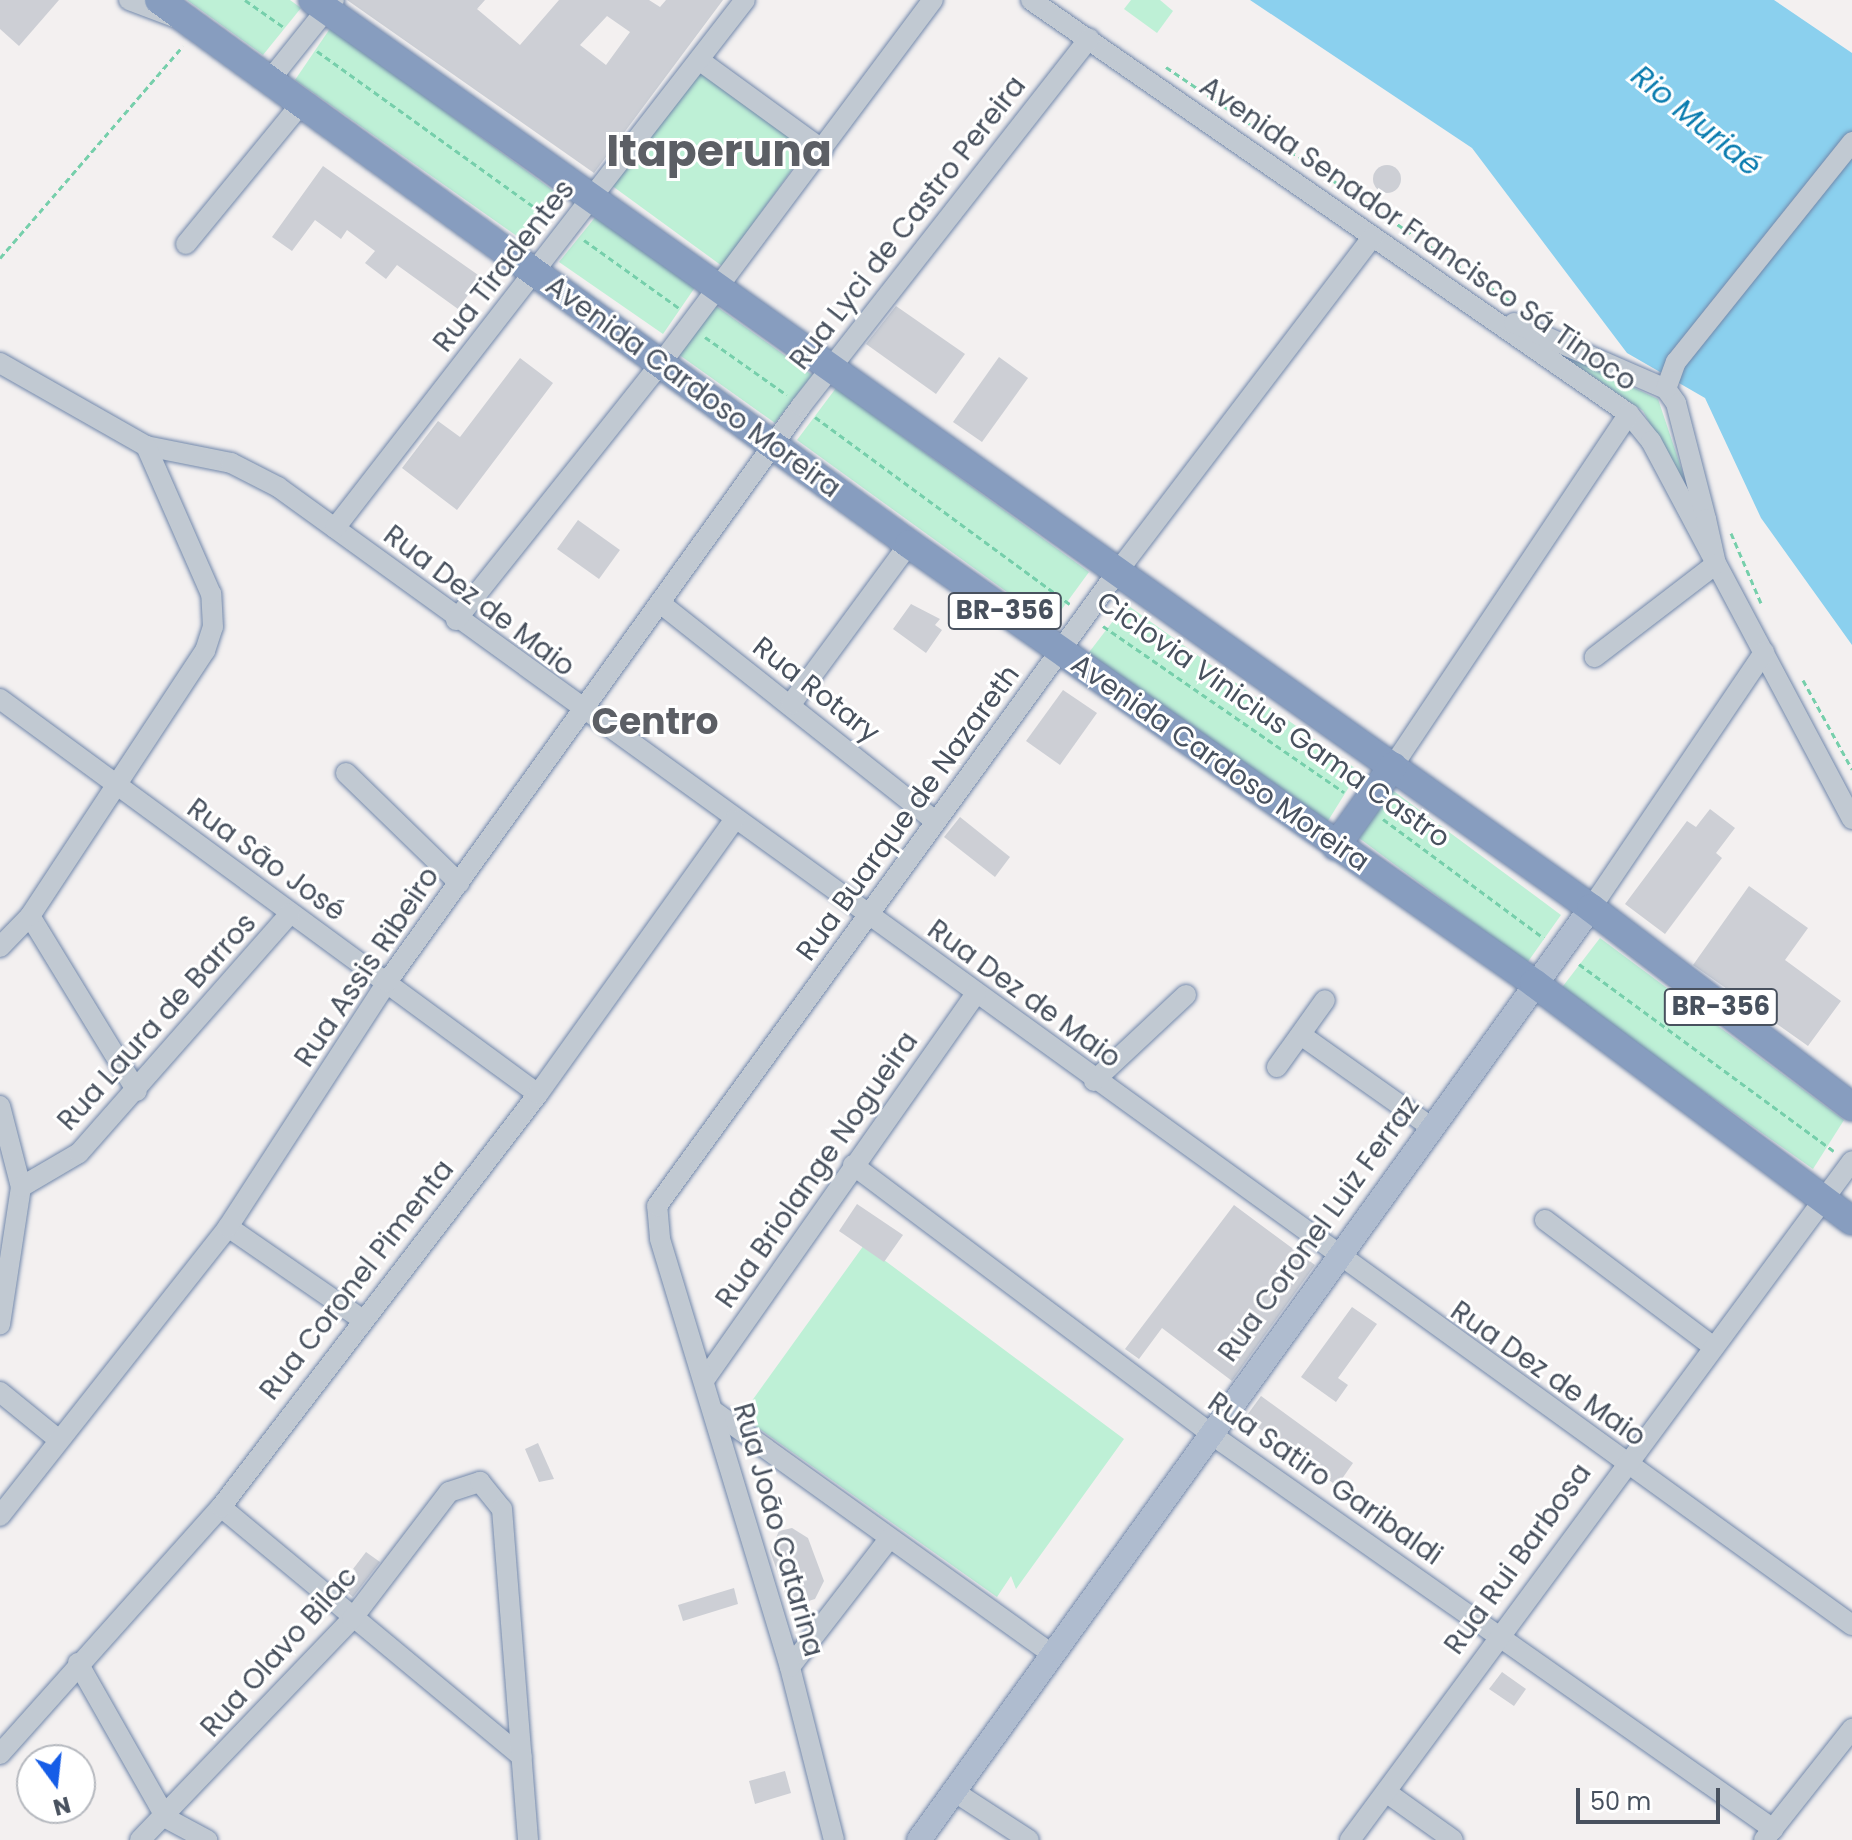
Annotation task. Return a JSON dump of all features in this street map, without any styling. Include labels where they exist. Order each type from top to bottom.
[{"type":"highway","name":"Avenida Cardoso Moreira","points":[[159,0],[909,544],[1534,983],[1852,1221]]},
{"type":"highway","name":"BR-356","points":[[324,3],[1591,908],[1852,1107]]},
{"type":"highway","points":[[1336,846],[1393,766]]},
{"type":"main road","name":"Rua Coronel Luiz Ferraz","points":[[919,1840],[1208,1432],[1591,908]]},
{"type":"street","name":"Avenida Cardoso Moreira","points":[[129,0],[198,27]]},
{"type":"street","name":"Rua Tiradentes","points":[[335,528],[745,0]]},
{"type":"street","points":[[456,620],[662,362],[717,282],[823,150],[933,0]]},
{"type":"street","name":"Avenida Senador Francisco Sá Tinoco","points":[[1031,0],[1629,414],[1651,441],[1852,819]]},
{"type":"street","points":[[269,81],[302,40],[324,3]]},
{"type":"street","name":"Rua Lyci de Castro Pereira","points":[[774,444],[832,364],[1089,39]]},
{"type":"street","points":[[699,60],[823,150]]},
{"type":"street","points":[[186,244],[301,104]]},
{"type":"street","points":[[1666,389],[1676,362],[1852,142]]},
{"type":"street","name":"Rua Buarque de Nazareth","points":[[660,1238],[662,1192],[1118,571],[1372,238]]},
{"type":"street","points":[[1491,316],[1666,389],[1682,421],[1716,564],[1595,657]]},
{"type":"street","name":"Rua Dez de Maio","points":[[0,363],[146,446],[231,463],[335,528],[581,712],[867,914],[1335,1258],[1852,1625]]},
{"type":"street","points":[[1393,766],[1629,414]]},
{"type":"street","name":"Rua Assis Ribeiro","points":[[0,1516],[228,1227],[387,982],[774,444]]},
{"type":"street","points":[[2,944],[30,916],[117,785],[213,627],[211,594],[146,446]]},
{"type":"street","points":[[791,704],[909,544]]},
{"type":"street","name":"Rua Rotary","points":[[660,603],[936,822]]},
{"type":"street","name":"Rua Coronel Luiz Ferraz","points":[[1591,908],[1764,652]]},
{"type":"street","name":"Rua São José","points":[[0,699],[538,1094]]},
{"type":"street","points":[[346,773],[459,883]]},
{"type":"street","name":"Rua Coronel Pimenta","points":[[0,1754],[78,1663],[221,1507],[360,1318],[538,1094],[734,820]]},
{"type":"street","name":"Rua Laura de Barros","points":[[21,1187],[79,1153],[137,1091],[290,914]]},
{"type":"street","points":[[30,916],[137,1091]]},
{"type":"street","name":"Rua Briolange Nogueira","points":[[705,1379],[976,994]]},
{"type":"street","points":[[1094,1081],[1186,995]]},
{"type":"street","points":[[1277,1067],[1325,1000]]},
{"type":"street","points":[[1301,1035],[1431,1127]]},
{"type":"street","points":[[0,1106],[21,1187],[0,1321]]},
{"type":"street","name":"Rua Rui Barbosa","points":[[1350,1840],[1623,1462],[1851,1162]]},
{"type":"street","name":"Rua Satiro Garibaldi","points":[[853,1165],[1208,1432],[1497,1633],[1768,1834]]},
{"type":"street","points":[[1545,1220],[1712,1346]]},
{"type":"street","points":[[228,1227],[360,1318]]},
{"type":"street","name":"Rua João Catarina","points":[[660,1238],[790,1667],[834,1840]]},
{"type":"street","points":[[0,1392],[59,1440]]},
{"type":"street","points":[[715,1412],[1051,1653]]},
{"type":"street","name":"Rua Olavo Bilac","points":[[140,1840],[166,1818],[352,1619],[449,1492],[480,1482],[502,1509],[522,1757]]},
{"type":"street","points":[[221,1507],[352,1619],[522,1757],[528,1840]]},
{"type":"street","points":[[790,1667],[889,1539]]},
{"type":"street","points":[[78,1663],[166,1818],[207,1840]]},
{"type":"street","points":[[1768,1834],[1852,1729]]},
{"type":"street","points":[[955,1792],[1029,1840]]},
{"type":"street","points":[[1386,1792],[1453,1840]]},
{"type":"path","name":"Ciclovia Vinicius Gama Castro","points":[[245,0],[690,320],[801,406],[1086,615],[1365,806],[1851,1162]]},
{"type":"path","points":[[0,258],[172,60]]},
{"type":"green space","points":[[187,0],[290,0],[301,8],[263,55]]},
{"type":"green space","points":[[1131,0],[1160,0],[1173,11],[1157,33],[1124,9]]},
{"type":"green space","points":[[331,27],[554,191],[521,239],[295,80]]},
{"type":"green space","points":[[697,68],[807,149],[722,266],[611,185]]},
{"type":"green space","points":[[597,215],[698,283],[663,334],[559,262]]},
{"type":"green space","points":[[716,306],[812,375],[775,423],[678,354]]},
{"type":"green space","points":[[1556,351],[1658,399],[1694,506],[1643,411]]},
{"type":"green space","points":[[836,388],[1089,572],[1051,624],[797,440]]},
{"type":"green space","points":[[1126,604],[1359,771],[1326,824],[1087,655]]},
{"type":"green space","points":[[1391,789],[1561,915],[1527,963],[1359,838]]},
{"type":"green space","points":[[1600,938],[1844,1120],[1813,1169],[1560,990]]},
{"type":"green space","points":[[864,1245],[1124,1439],[1016,1589],[1011,1576],[997,1597],[741,1416]]},
{"type":"water","name":"Rio Muriaé","points":[[1250,0],[1774,0],[1852,53],[1852,645],[1761,518],[1705,398],[1627,353],[1472,148]]},
{"type":"building","points":[[0,0],[59,0],[19,46],[0,29]]},
{"type":"building","points":[[347,0],[485,0],[477,9],[520,45],[559,0],[649,0],[660,7],[666,0],[723,0],[594,173]],"holes":[[[607,16],[630,32],[606,65],[580,45]]]},
{"type":"building","points":[[1387,165],[1397,169],[1401,179],[1397,189],[1387,193],[1377,189],[1373,179],[1377,169]]},
{"type":"building","points":[[323,166],[481,277],[458,309],[397,265],[386,279],[365,263],[375,251],[347,230],[341,239],[315,220],[292,251],[272,237]]},
{"type":"building","points":[[896,306],[965,354],[936,394],[866,344]]},
{"type":"building","points":[[999,357],[1028,378],[982,442],[953,422]]},
{"type":"building","points":[[520,358],[553,383],[457,510],[402,468],[438,421],[460,437]]},
{"type":"building","points":[[578,520],[620,550],[599,579],[557,549]]},
{"type":"building","points":[[911,604],[940,619],[935,625],[942,630],[926,653],[893,629]]},
{"type":"building","points":[[1063,690],[1097,713],[1060,765],[1026,741]]},
{"type":"building","points":[[1710,809],[1735,828],[1716,853],[1722,858],[1665,934],[1625,904],[1687,821],[1696,827]]},
{"type":"building","points":[[960,817],[1010,857],[995,877],[944,837]]},
{"type":"building","points":[[1749,886],[1808,928],[1785,960],[1841,1001],[1808,1046],[1693,965]]},
{"type":"building","points":[[857,1204],[903,1235],[884,1262],[839,1231]]},
{"type":"building","points":[[1234,1205],[1315,1265],[1232,1381],[1162,1328],[1139,1359],[1125,1349]]},
{"type":"building","points":[[1352,1307],[1377,1324],[1338,1378],[1348,1385],[1336,1402],[1301,1377]]},
{"type":"building","points":[[1261,1396],[1353,1463],[1337,1486],[1245,1418]]},
{"type":"building","points":[[538,1443],[554,1479],[539,1482],[525,1449]]},
{"type":"building","points":[[792,1528],[808,1538],[824,1581],[815,1599],[802,1603],[785,1593],[770,1551],[779,1531]]},
{"type":"building","points":[[366,1552],[380,1562],[353,1597],[340,1586]]},
{"type":"building","points":[[734,1588],[738,1604],[683,1621],[678,1605]]},
{"type":"building","points":[[1502,1672],[1526,1689],[1514,1706],[1489,1689]]},
{"type":"building","points":[[785,1771],[791,1793],[755,1804],[749,1781]]},
{"type":"district","name":"Itaperuna","points":[[719,151]]},
{"type":"district","name":"Centro","points":[[655,722]]}]
